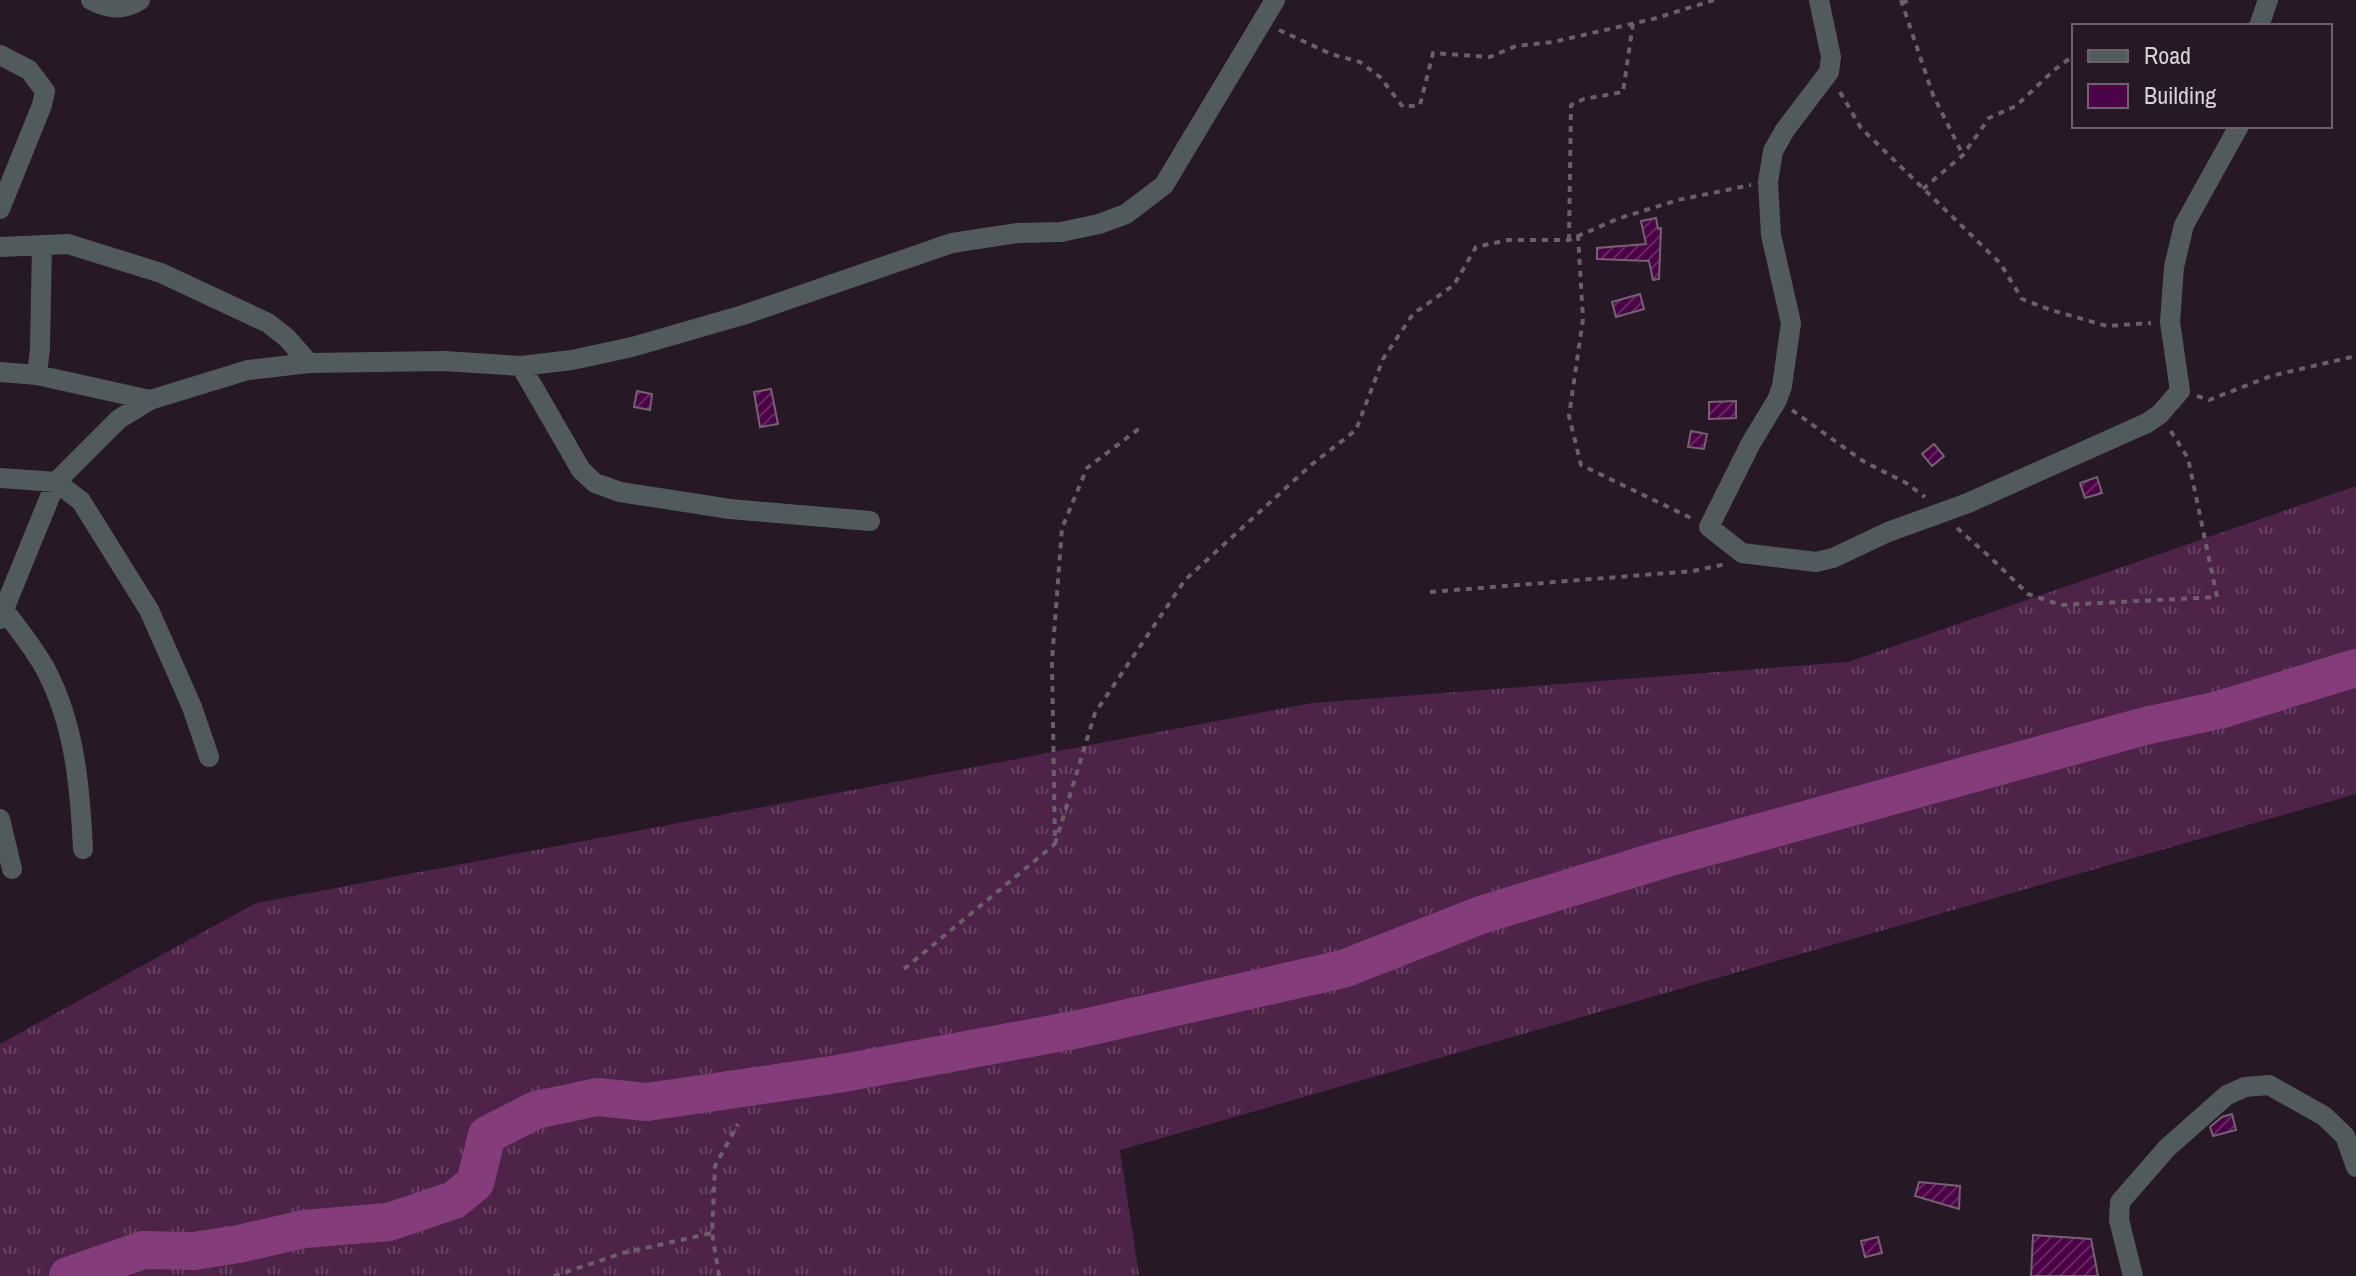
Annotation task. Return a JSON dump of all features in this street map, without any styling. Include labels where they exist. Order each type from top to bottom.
[{"type":"street","points":[[91,0],[119,9],[140,0]]},
{"type":"street","points":[[83,849],[80,787],[74,747],[59,700],[35,652],[2,614],[56,482],[119,419],[150,400],[248,370],[309,363],[444,361],[521,366],[572,360],[632,347],[743,315],[952,243],[1018,233],[1061,232],[1099,224],[1143,204],[1164,185],[1275,0]]},
{"type":"street","points":[[1819,0],[1831,57],[1829,72],[1773,151],[1768,182],[1771,235],[1791,323],[1777,400],[1751,443],[1709,527],[1742,553],[1816,562],[1849,552],[1888,532],[1940,515],[2147,423],[2160,414],[2180,391],[2170,322],[2174,267],[2184,225],[2238,128]]},
{"type":"street","points":[[2260,24],[2268,0]]},
{"type":"street","points":[[0,55],[29,70],[45,91],[0,209]]},
{"type":"street","points":[[0,247],[68,244],[161,273],[268,323],[287,338],[309,363]]},
{"type":"street","points":[[37,375],[42,245]]},
{"type":"street","points":[[521,366],[581,470],[595,483],[620,492],[730,509],[870,521]]},
{"type":"street","points":[[0,372],[37,375],[150,400]]},
{"type":"street","points":[[0,478],[56,482],[81,501],[149,610],[192,707],[209,757]]},
{"type":"street","points":[[0,819],[12,869]]},
{"type":"street","points":[[2133,1276],[2119,1220],[2120,1202],[2167,1148],[2227,1095],[2245,1087],[2269,1085],[2324,1116],[2345,1136],[2356,1167]]},
{"type":"path","points":[[1261,21],[1331,54],[1360,62],[1380,77],[1403,107],[1420,105],[1433,53],[1490,57],[1516,46],[1553,42],[1714,0]]},
{"type":"path","points":[[1910,0],[1902,1],[1933,95],[1963,155]]},
{"type":"path","points":[[1569,240],[1571,105],[1584,99],[1623,92],[1633,23]]},
{"type":"path","points":[[1923,189],[1963,155],[1989,118],[2016,106],[2072,57]]},
{"type":"path","points":[[1829,72],[1861,128],[2000,263],[2022,299],[2107,326],[2170,322]]},
{"type":"path","points":[[904,969],[1055,844],[1095,713],[1185,580],[1311,465],[1356,430],[1383,359],[1413,314],[1454,285],[1476,247],[1508,240],[1569,240],[1617,219],[1678,200],[1768,182]]},
{"type":"path","points":[[1578,235],[1583,319],[1569,416],[1581,465],[1709,527]]},
{"type":"path","points":[[2180,391],[2209,400],[2271,376],[2356,356]]},
{"type":"path","points":[[1777,400],[1863,461],[1923,494],[1940,515],[2028,594],[2061,605],[2217,597],[2188,458],[2160,414]]},
{"type":"path","points":[[1055,844],[1052,661],[1062,528],[1087,468],[1140,428]]},
{"type":"path","points":[[1430,592],[1693,571],[1732,563],[1742,553]]},
{"type":"path","points":[[719,1276],[712,1233],[715,1166],[738,1124]]},
{"type":"path","points":[[554,1276],[623,1253],[712,1233]]},
{"type":"green space","points":[[2356,486],[2356,794],[1120,1150],[1139,1276],[0,1276],[0,1044],[256,903],[1312,703],[1848,662]]},
{"type":"building","points":[[1656,218],[1658,229],[1661,228],[1659,279],[1653,280],[1649,261],[1597,259],[1597,248],[1646,244],[1641,221]]},
{"type":"building","points":[[1640,294],[1644,309],[1616,317],[1612,302]]},
{"type":"building","points":[[771,389],[778,424],[760,427],[754,392]]},
{"type":"building","points":[[637,391],[652,394],[650,410],[634,407]]},
{"type":"building","points":[[1736,401],[1736,418],[1709,419],[1709,402]]},
{"type":"building","points":[[1691,431],[1707,434],[1704,449],[1688,447]]},
{"type":"building","points":[[1934,444],[1944,456],[1932,466],[1922,454]]},
{"type":"building","points":[[2097,477],[2102,493],[2085,498],[2080,483]]},
{"type":"building","points":[[2232,1114],[2236,1130],[2213,1136],[2210,1127],[2222,1117]]},
{"type":"building","points":[[1919,1182],[1960,1186],[1959,1209],[1915,1196]]},
{"type":"building","points":[[2033,1235],[2091,1239],[2098,1276],[2031,1276]]},
{"type":"building","points":[[1878,1237],[1882,1253],[1865,1257],[1861,1241]]},
{"type":"waterway","points":[[68,1276],[143,1250],[194,1251],[304,1229],[389,1222],[454,1200],[475,1183],[487,1135],[536,1110],[597,1097],[647,1102],[838,1074],[1079,1029],[1343,969],[1481,915],[1667,858],[2145,726],[2219,710],[2356,668]]}]
